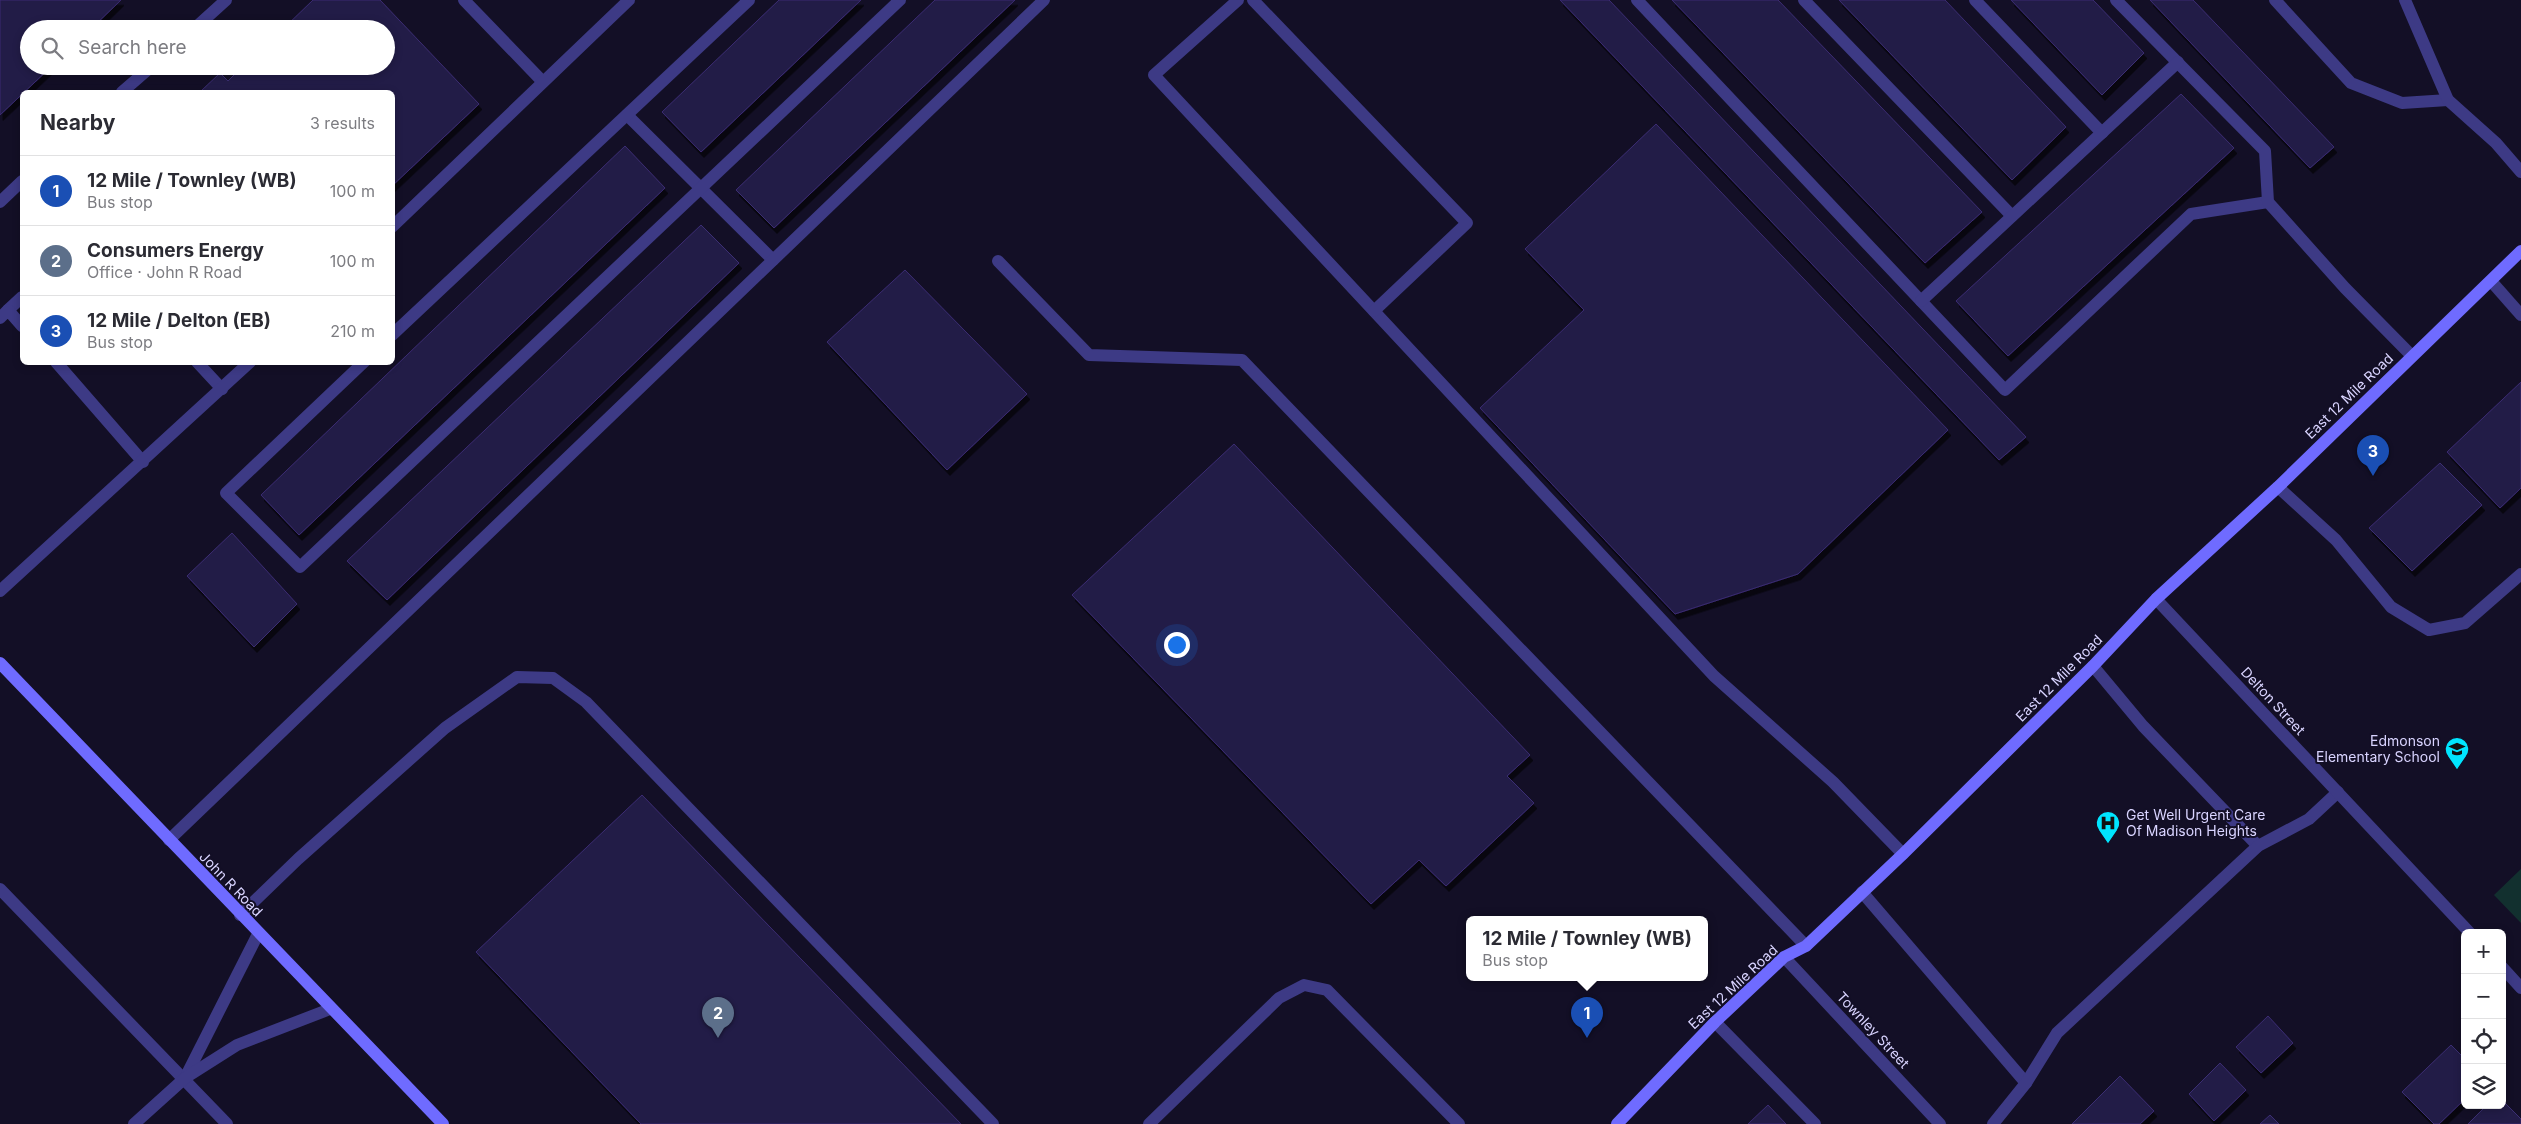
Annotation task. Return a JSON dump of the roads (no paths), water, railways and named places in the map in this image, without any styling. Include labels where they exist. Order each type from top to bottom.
[{"type":"main road","name":"East 12 Mile Road","points":[[1617,1124],[1715,1022],[1784,957],[1806,946],[1903,854],[2093,666],[2156,599],[2278,487],[2521,251]]},
{"type":"main road","name":"John R Road","points":[[0,663],[330,1009],[443,1124]]},
{"type":"street","points":[[204,20],[226,0]]},
{"type":"street","points":[[395,223],[629,0]]},
{"type":"street","points":[[395,333],[749,0]]},
{"type":"street","points":[[361,365],[226,492],[300,567],[900,0]]},
{"type":"street","points":[[169,840],[1044,0]]},
{"type":"street","points":[[1238,0],[1154,75],[1714,676],[1833,782],[1903,854]]},
{"type":"street","points":[[1252,0],[1467,223],[1374,311]]},
{"type":"street","points":[[1637,0],[2005,390],[2192,214],[2268,202]]},
{"type":"street","points":[[1804,0],[2012,216]]},
{"type":"street","points":[[1975,0],[2102,133]]},
{"type":"street","points":[[2116,0],[2266,151],[2268,202],[2346,288],[2412,356]]},
{"type":"street","points":[[2275,0],[2351,83],[2402,103],[2448,100]]},
{"type":"street","points":[[2406,0],[2448,100],[2496,142],[2521,172]]},
{"type":"street","points":[[468,1],[543,82]]},
{"type":"street","points":[[1921,301],[2178,62]]},
{"type":"street","points":[[124,90],[142,75]]},
{"type":"street","points":[[627,114],[772,260]]},
{"type":"street","points":[[0,202],[20,184]]},
{"type":"street","points":[[998,262],[1089,355],[1242,360],[1806,946]]},
{"type":"street","points":[[2491,281],[2521,316]]},
{"type":"street","points":[[20,299],[4,314],[20,325]]},
{"type":"street","points":[[59,365],[143,462]]},
{"type":"street","points":[[200,365],[222,389]]},
{"type":"street","points":[[0,591],[247,365]]},
{"type":"street","points":[[2278,487],[2336,540],[2391,606],[2429,630],[2464,624],[2521,574]]},
{"type":"street","name":"Delton Street","points":[[2156,599],[2466,929]]},
{"type":"street","points":[[2093,666],[2143,726],[2258,846]]},
{"type":"street","points":[[240,914],[445,728],[517,677],[553,678],[586,702],[993,1124]]},
{"type":"street","points":[[1993,1124],[2026,1083],[2057,1033],[2258,846],[2309,819],[2338,792]]},
{"type":"street","points":[[0,890],[185,1078],[227,1124]]},
{"type":"street","points":[[1862,892],[2026,1083]]},
{"type":"street","points":[[185,1078],[258,934]]},
{"type":"street","name":"Townley Street","points":[[1784,957],[1940,1124]]},
{"type":"street","points":[[2506,972],[2521,988]]},
{"type":"street","points":[[1149,1124],[1279,998],[1304,985],[1327,990],[1459,1124]]},
{"type":"street","points":[[134,1124],[185,1078],[237,1045],[330,1009]]},
{"type":"street","points":[[1715,1022],[1815,1124]]},
{"type":"place","name":"12 Mile / Delton (EB)","points":[[2373,476]]},
{"type":"place","name":"Edmonson Elementary School","points":[[2457,770]]},
{"type":"place","name":"Get Well Urgent Care Of Madison Heights","points":[[2108,844]]},
{"type":"place","name":"Consumers Energy","points":[[718,1038]]},
{"type":"place","name":"12 Mile / Townley (WB)","points":[[1587,1038]]}]
